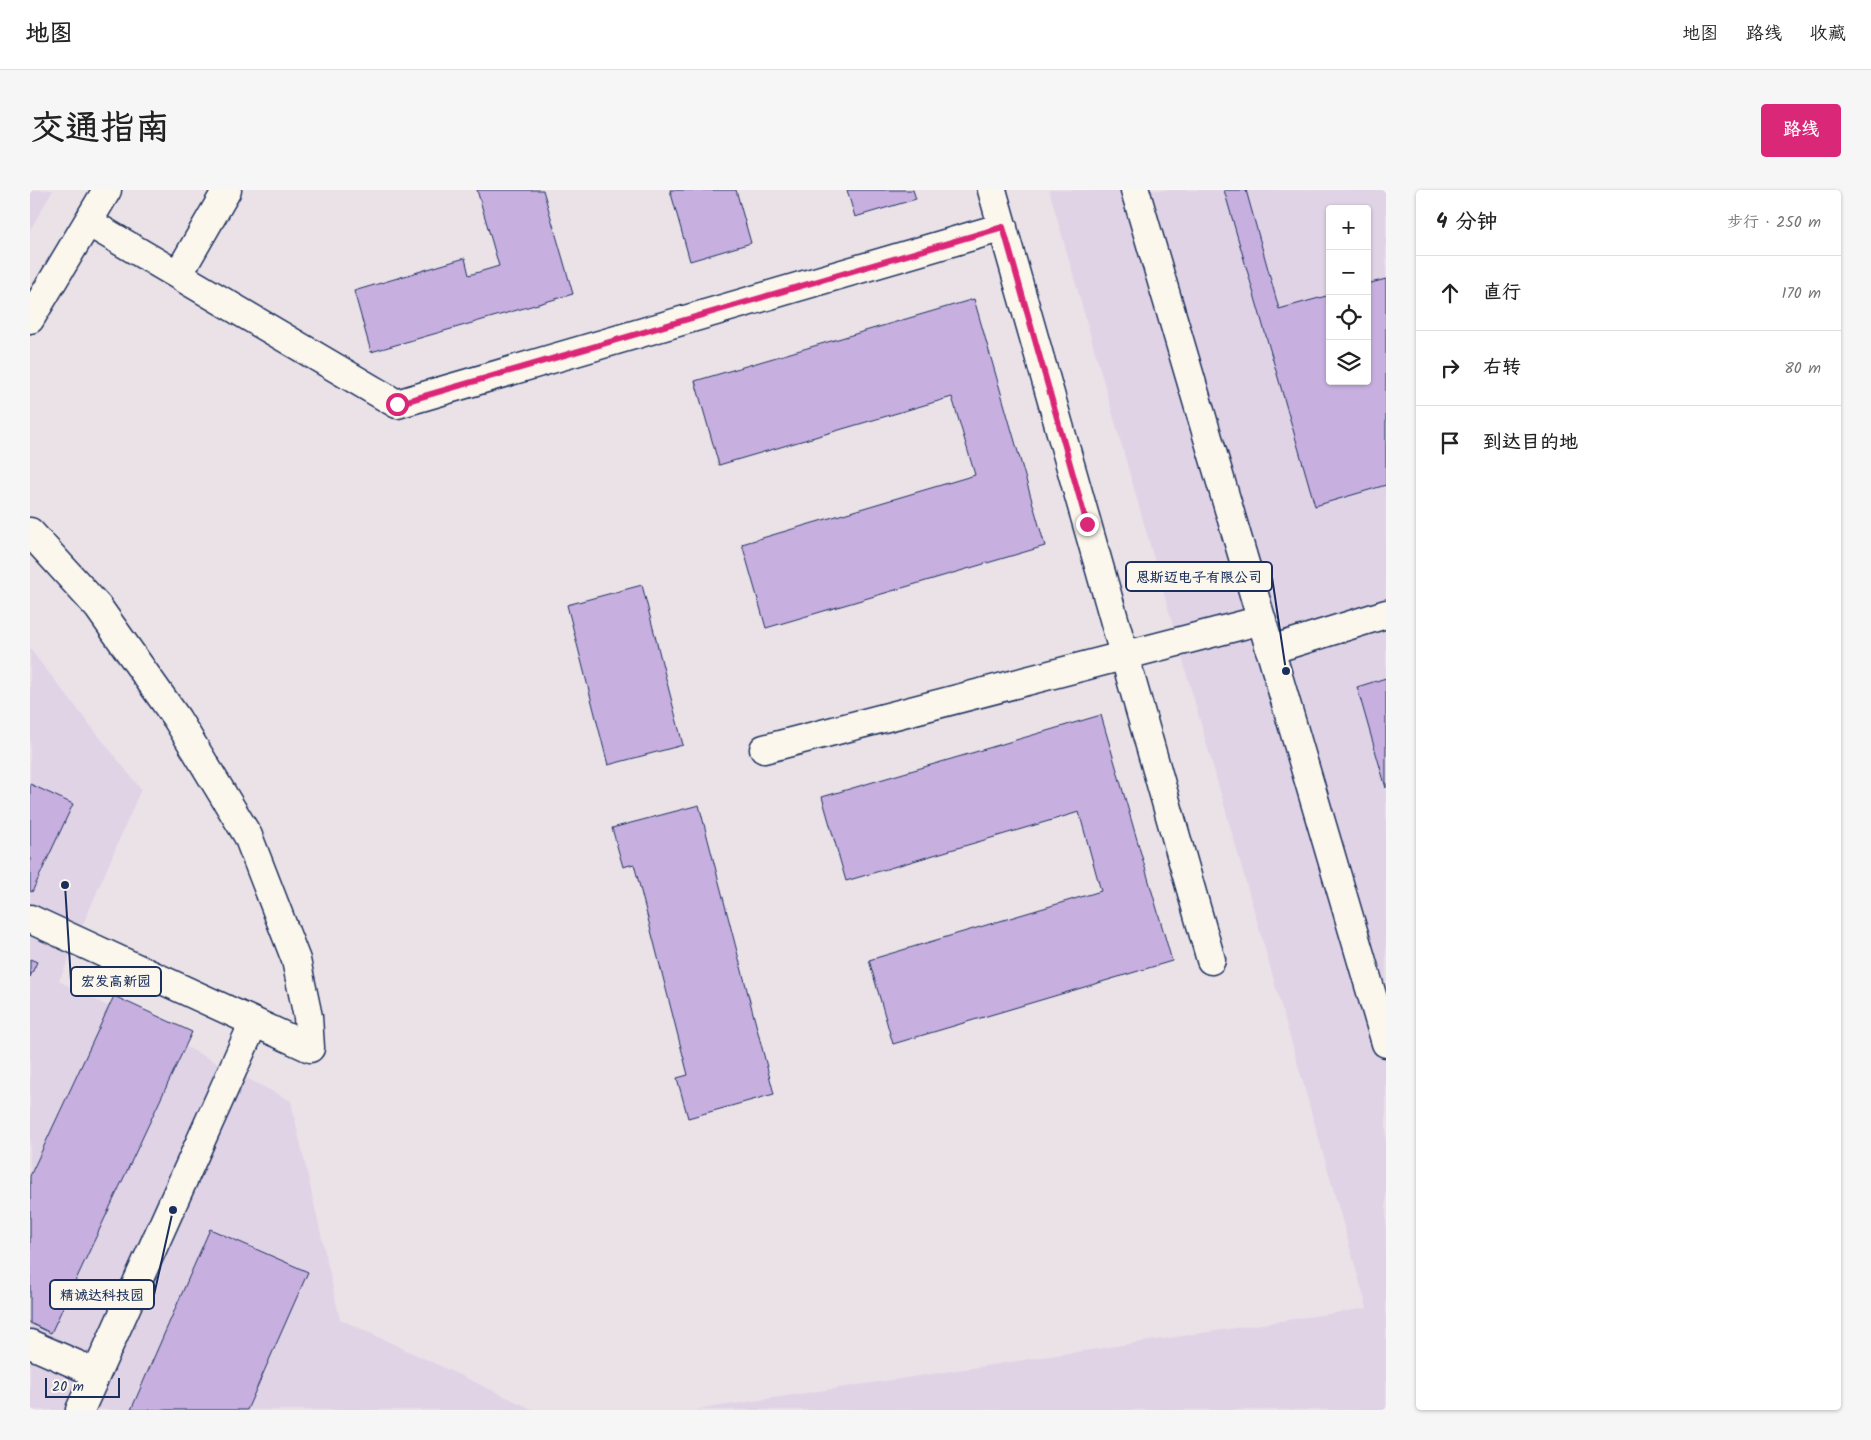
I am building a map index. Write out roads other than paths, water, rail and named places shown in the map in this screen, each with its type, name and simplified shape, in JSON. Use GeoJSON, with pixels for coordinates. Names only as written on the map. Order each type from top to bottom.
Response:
{"type":"FeatureCollection","features":[{"type":"Feature","properties":{"kind":"street"},"geometry":{"type":"LineString","coordinates":[[30,319],[107,190]]}},
{"type":"Feature","properties":{"kind":"street"},"geometry":{"type":"LineString","coordinates":[[178,275],[227,190]]}},
{"type":"Feature","properties":{"kind":"street"},"geometry":{"type":"LineString","coordinates":[[992,190],[1211,960]]}},
{"type":"Feature","properties":{"kind":"street"},"geometry":{"type":"LineString","coordinates":[[1135,190],[1386,1043]]}},
{"type":"Feature","properties":{"kind":"street"},"geometry":{"type":"LineString","coordinates":[[88,222],[397,404],[1003,227]]}},
{"type":"Feature","properties":{"kind":"street"},"geometry":{"type":"LineString","coordinates":[[30,532],[98,607],[177,719],[248,836],[296,960],[308,1017],[310,1048],[30,919]]}},
{"type":"Feature","properties":{"kind":"street"},"geometry":{"type":"LineString","coordinates":[[1270,650],[1386,614]]}},
{"type":"Feature","properties":{"kind":"street"},"geometry":{"type":"LineString","coordinates":[[764,749],[1262,620]]}},
{"type":"Feature","properties":{"kind":"street"},"geometry":{"type":"LineString","coordinates":[[80,1410],[254,1022]]}},
{"type":"Feature","properties":{"kind":"street"},"geometry":{"type":"LineString","coordinates":[[30,1344],[96,1373]]}},
{"type":"Feature","properties":{"kind":"place","name":"恩斯迈电子有限公司"},"geometry":{"type":"Point","coordinates":[1286,671]}},
{"type":"Feature","properties":{"kind":"place","name":"宏发高新园"},"geometry":{"type":"Point","coordinates":[65,885]}},
{"type":"Feature","properties":{"kind":"place","name":"精诚达科技园"},"geometry":{"type":"Point","coordinates":[173,1210]}}]}
